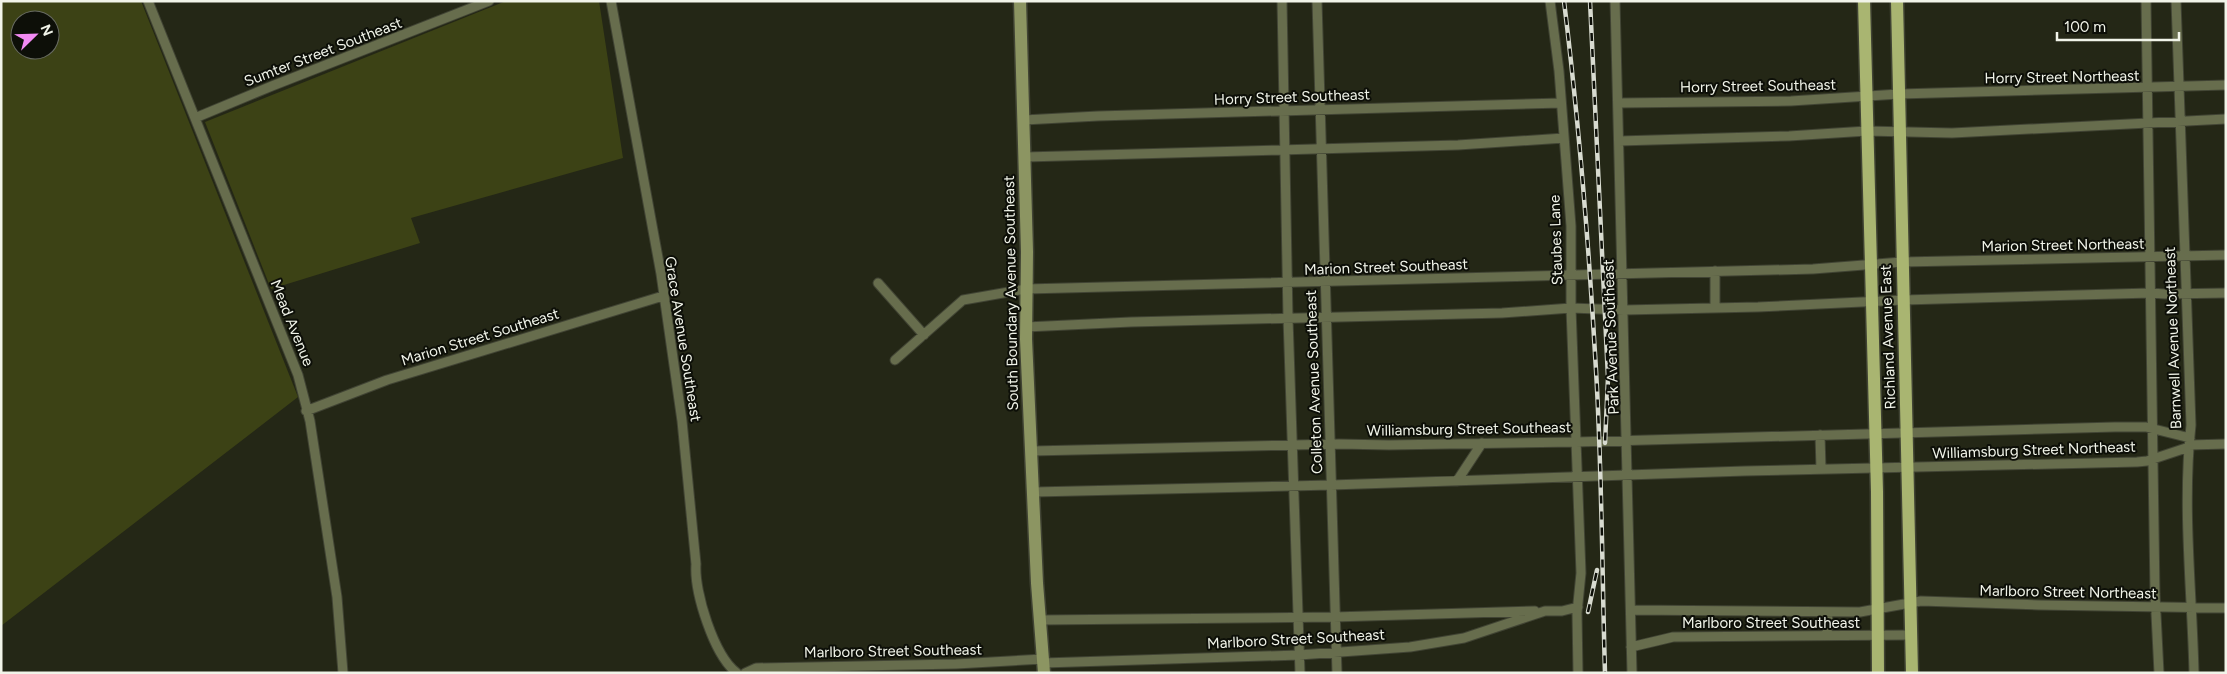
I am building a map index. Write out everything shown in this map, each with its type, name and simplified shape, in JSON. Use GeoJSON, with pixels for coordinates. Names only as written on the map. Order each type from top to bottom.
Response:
{"type":"FeatureCollection","features":[{"type":"Feature","properties":{"kind":"main road","name":"Richland Avenue East"},"geometry":{"type":"LineString","coordinates":[[1864,1],[1876,468],[1878,673]]}},
{"type":"Feature","properties":{"kind":"main road","name":"Richland Avenue East"},"geometry":{"type":"LineString","coordinates":[[1897,1],[1912,673]]}},
{"type":"Feature","properties":{"kind":"street","name":"Mead Avenue"},"geometry":{"type":"LineString","coordinates":[[148,1],[298,375],[306,411],[337,597],[343,673]]}},
{"type":"Feature","properties":{"kind":"street","name":"Sumter Street Southeast"},"geometry":{"type":"LineString","coordinates":[[195,118],[489,1]]}},
{"type":"Feature","properties":{"kind":"street","name":"Grace Avenue Southeast"},"geometry":{"type":"LineString","coordinates":[[611,1],[663,296],[682,421],[696,564],[695,574],[705,617],[718,648],[728,666],[737,673]]}},
{"type":"Feature","properties":{"kind":"street","name":"South Boundary Avenue Southeast"},"geometry":{"type":"LineString","coordinates":[[1020,1],[1025,157],[1026,327],[1043,665]]}},
{"type":"Feature","properties":{"kind":"street","name":"Colleton Avenue Southeast"},"geometry":{"type":"LineString","coordinates":[[1282,1],[1288,318],[1300,673]]}},
{"type":"Feature","properties":{"kind":"street","name":"Colleton Avenue Southeast"},"geometry":{"type":"LineString","coordinates":[[1317,1],[1337,673]]}},
{"type":"Feature","properties":{"kind":"street","name":"Staubes Lane"},"geometry":{"type":"LineString","coordinates":[[1550,1],[1571,226],[1571,308],[1579,478]]}},
{"type":"Feature","properties":{"kind":"street","name":"Park Avenue Southeast"},"geometry":{"type":"LineString","coordinates":[[1615,1],[1632,673]]}},
{"type":"Feature","properties":{"kind":"street","name":"Barnwell Avenue Northeast"},"geometry":{"type":"LineString","coordinates":[[2146,1],[2153,459],[2159,673]]}},
{"type":"Feature","properties":{"kind":"street","name":"Barnwell Avenue Northeast"},"geometry":{"type":"LineString","coordinates":[[2176,1],[2185,294],[2191,416],[2187,460],[2194,673]]}},
{"type":"Feature","properties":{"kind":"street","name":"Horry Street Northeast"},"geometry":{"type":"LineString","coordinates":[[1899,94],[2226,85]]}},
{"type":"Feature","properties":{"kind":"street","name":"Horry Street Southeast"},"geometry":{"type":"LineString","coordinates":[[1618,103],[1790,101],[1899,94]]}},
{"type":"Feature","properties":{"kind":"street","name":"Horry Street Southeast"},"geometry":{"type":"LineString","coordinates":[[1024,120],[1118,115],[1561,103]]}},
{"type":"Feature","properties":{"kind":"street"},"geometry":{"type":"LineString","coordinates":[[1620,141],[1789,136],[1867,131],[1952,133],[2226,119]]}},
{"type":"Feature","properties":{"kind":"street"},"geometry":{"type":"LineString","coordinates":[[1025,157],[1458,145],[1564,138]]}},
{"type":"Feature","properties":{"kind":"street","name":"Marion Street Northeast"},"geometry":{"type":"LineString","coordinates":[[1902,262],[2226,255]]}},
{"type":"Feature","properties":{"kind":"street","name":"Marion Street Southeast"},"geometry":{"type":"LineString","coordinates":[[895,360],[964,300],[1026,289],[1288,284],[1813,269],[1902,262]]}},
{"type":"Feature","properties":{"kind":"street"},"geometry":{"type":"LineString","coordinates":[[1715,271],[1715,307]]}},
{"type":"Feature","properties":{"kind":"street"},"geometry":{"type":"LineString","coordinates":[[878,283],[924,335]]}},
{"type":"Feature","properties":{"kind":"street"},"geometry":{"type":"LineString","coordinates":[[1026,327],[1493,313],[1571,308],[1624,310],[2151,293],[2226,293]]}},
{"type":"Feature","properties":{"kind":"street","name":"Marion Street Southeast"},"geometry":{"type":"LineString","coordinates":[[306,411],[387,380],[663,296]]}},
{"type":"Feature","properties":{"kind":"street","name":"Williamsburg Street Northeast"},"geometry":{"type":"LineString","coordinates":[[1906,432],[2115,427],[2153,429],[2189,442]]}},
{"type":"Feature","properties":{"kind":"street","name":"Williamsburg Street Southeast"},"geometry":{"type":"LineString","coordinates":[[1032,451],[1330,444],[1576,442],[1906,432]]}},
{"type":"Feature","properties":{"kind":"street"},"geometry":{"type":"LineString","coordinates":[[1820,435],[1821,469]]}},
{"type":"Feature","properties":{"kind":"street"},"geometry":{"type":"LineString","coordinates":[[2189,442],[2226,444]]}},
{"type":"Feature","properties":{"kind":"street","name":"Williamsburg Street Northeast"},"geometry":{"type":"LineString","coordinates":[[1907,468],[2137,462],[2153,459],[2189,442]]}},
{"type":"Feature","properties":{"kind":"street"},"geometry":{"type":"LineString","coordinates":[[1457,481],[1482,443]]}},
{"type":"Feature","properties":{"kind":"street"},"geometry":{"type":"LineString","coordinates":[[1034,492],[1907,468]]}},
{"type":"Feature","properties":{"kind":"street"},"geometry":{"type":"LineString","coordinates":[[1578,673],[1578,607],[1581,573],[1579,478]]}},
{"type":"Feature","properties":{"kind":"street","name":"Marlboro Street Northeast"},"geometry":{"type":"LineString","coordinates":[[1910,602],[2226,608]]}},
{"type":"Feature","properties":{"kind":"street","name":"Marlboro Street Southeast"},"geometry":{"type":"LineString","coordinates":[[1631,610],[1860,612],[1910,602]]}},
{"type":"Feature","properties":{"kind":"street","name":"Marlboro Street Southeast"},"geometry":{"type":"LineString","coordinates":[[1040,620],[1334,617],[1545,611],[1578,607]]}},
{"type":"Feature","properties":{"kind":"street","name":"Marlboro Street Southeast"},"geometry":{"type":"LineString","coordinates":[[745,673],[756,668],[993,662],[1043,665],[1336,653],[1410,647],[1464,638],[1545,611]]}},
{"type":"Feature","properties":{"kind":"street"},"geometry":{"type":"LineString","coordinates":[[1827,635],[1828,612]]}},
{"type":"Feature","properties":{"kind":"street","name":"Marlboro Street Southeast"},"geometry":{"type":"LineString","coordinates":[[1632,646],[1673,636],[1911,635]]}},
{"type":"Feature","properties":{"kind":"green space"},"geometry":{"type":"Polygon","coordinates":[[[1,1],[141,1],[298,397],[1,626],[1,1]]]}},
{"type":"Feature","properties":{"kind":"green space"},"geometry":{"type":"Polygon","coordinates":[[[506,1],[599,1],[623,158],[411,218],[420,243],[271,289],[205,122],[506,1]]]}},
{"type":"Feature","properties":{"kind":"railway"},"geometry":{"type":"LineString","coordinates":[[1564,1],[1579,139],[1593,324],[1600,446],[1605,673]]}},
{"type":"Feature","properties":{"kind":"railway"},"geometry":{"type":"LineString","coordinates":[[1590,1],[1608,378],[1605,443]]}},
{"type":"Feature","properties":{"kind":"railway"},"geometry":{"type":"LineString","coordinates":[[1588,612],[1597,570]]}}]}
